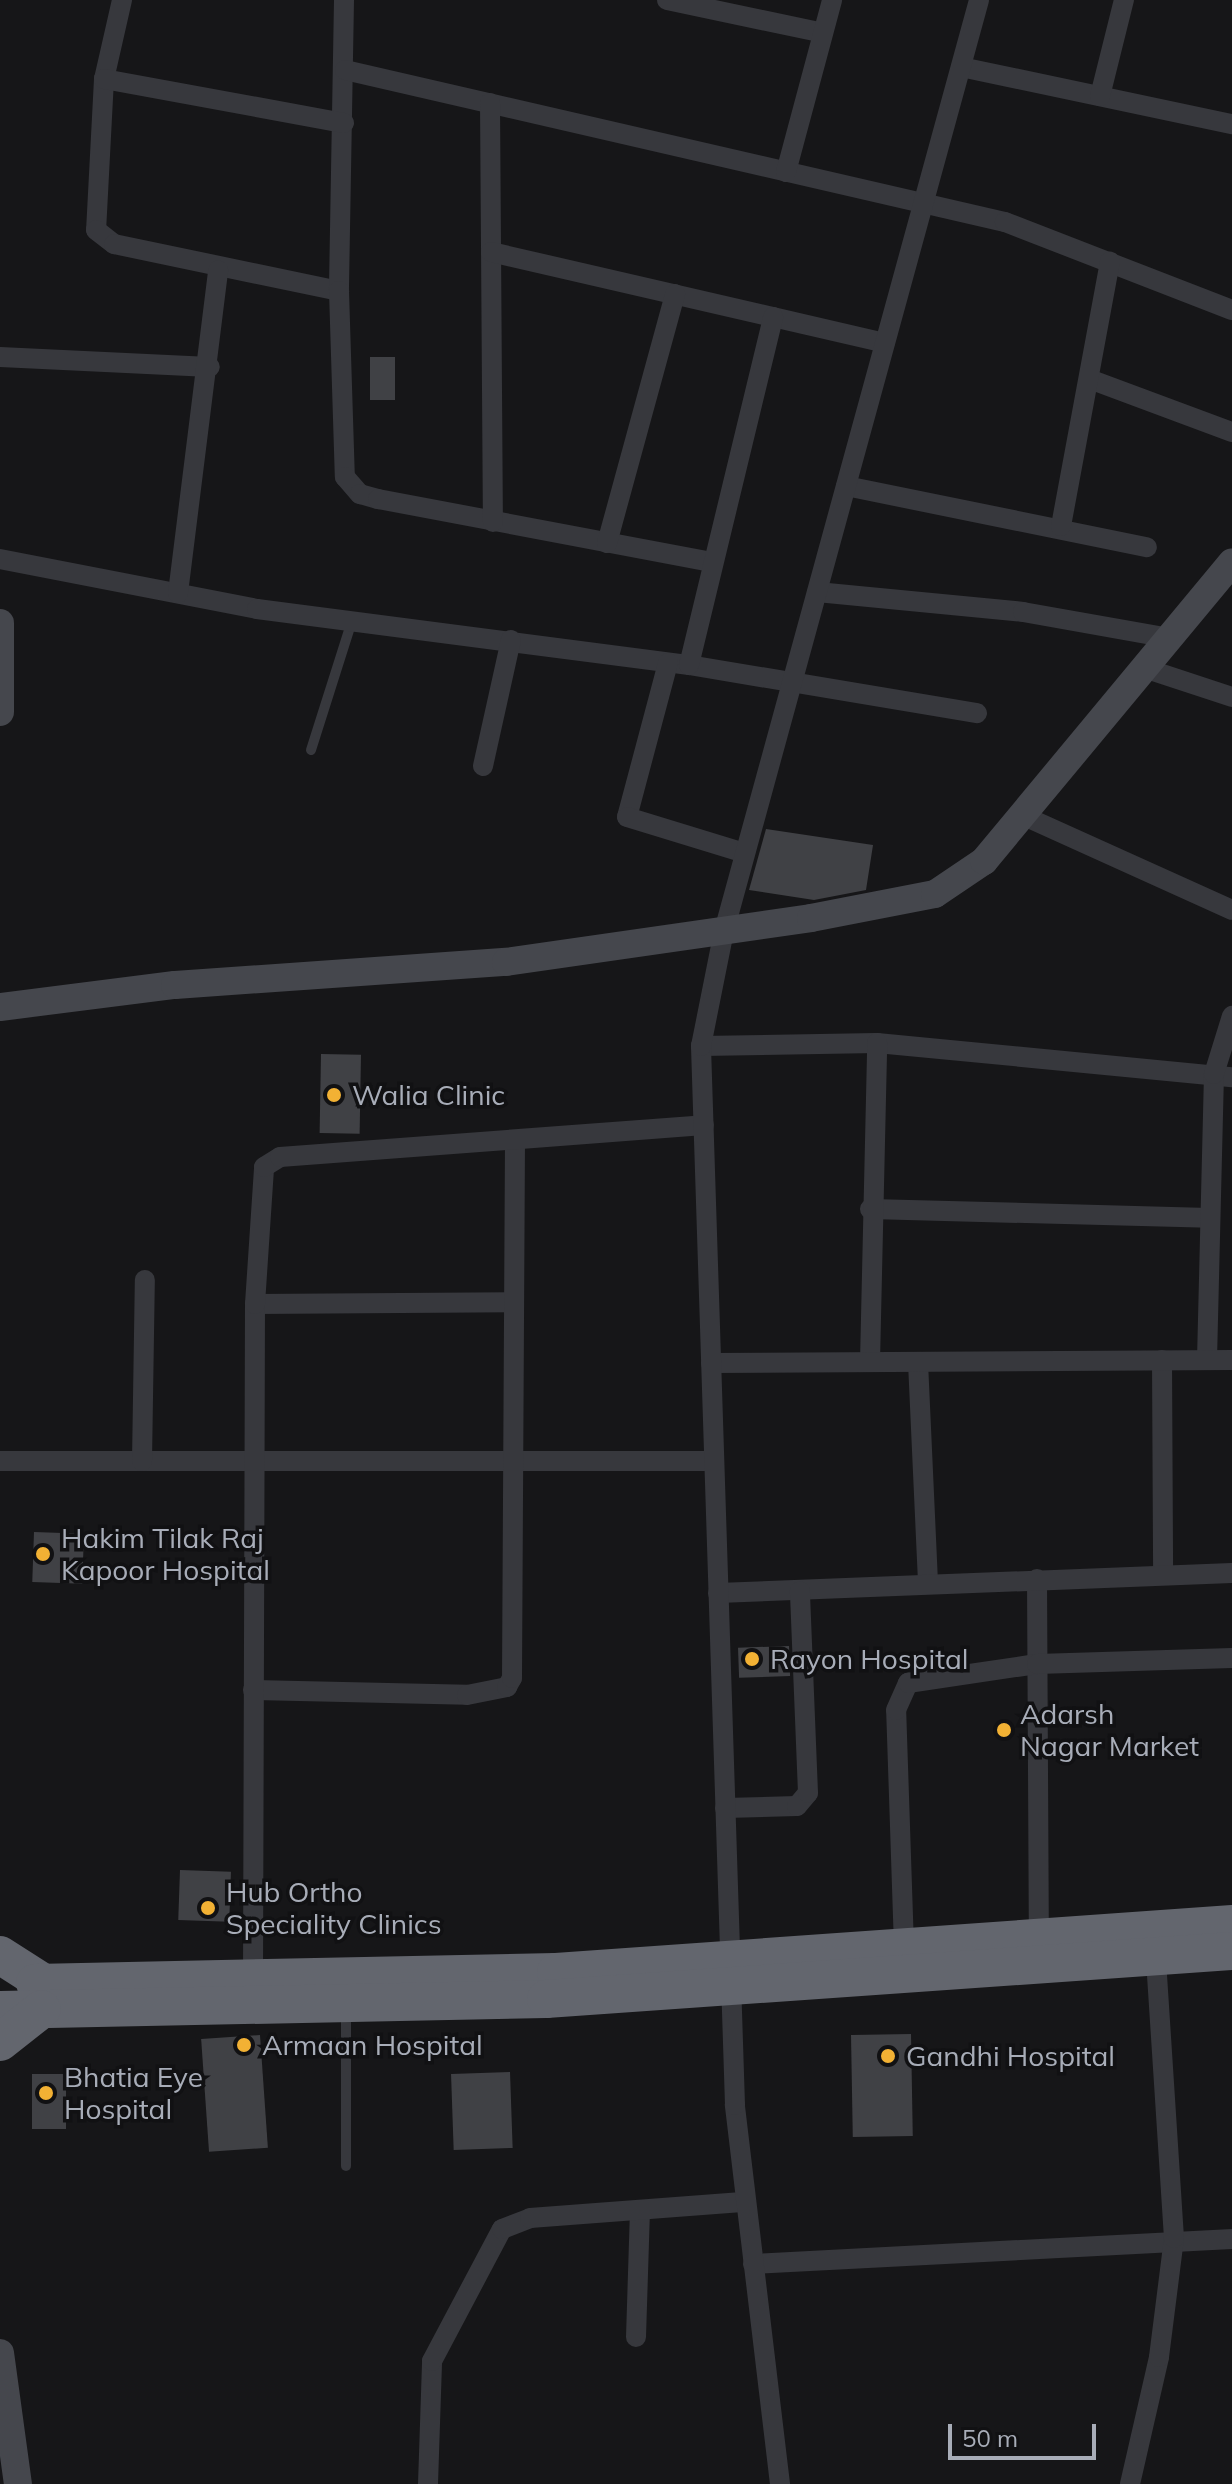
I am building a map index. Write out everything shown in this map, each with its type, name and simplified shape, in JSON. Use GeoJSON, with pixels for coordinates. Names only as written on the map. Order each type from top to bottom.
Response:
{"type":"FeatureCollection","features":[{"type":"Feature","properties":{"kind":"highway"},"geometry":{"type":"LineString","coordinates":[[0,2010],[43,1996],[253,1978],[556,1972],[730,1974],[904,1947],[1232,1924]]}},
{"type":"Feature","properties":{"kind":"highway"},"geometry":{"type":"LineString","coordinates":[[0,1984],[43,1996],[346,2006],[730,1974],[1156,1957],[1232,1951]]}},
{"type":"Feature","properties":{"kind":"highway"},"geometry":{"type":"LineString","coordinates":[[0,1955],[43,1996]]}},
{"type":"Feature","properties":{"kind":"highway"},"geometry":{"type":"LineString","coordinates":[[0,2042],[43,1996]]}},
{"type":"Feature","properties":{"kind":"street"},"geometry":{"type":"LineString","coordinates":[[122,0],[104,79],[96,230],[114,244],[218,270],[339,291]]}},
{"type":"Feature","properties":{"kind":"street"},"geometry":{"type":"LineString","coordinates":[[344,0],[339,291],[345,477],[360,494],[378,499],[712,562]]}},
{"type":"Feature","properties":{"kind":"street"},"geometry":{"type":"LineString","coordinates":[[667,0],[823,33]]}},
{"type":"Feature","properties":{"kind":"street"},"geometry":{"type":"LineString","coordinates":[[786,172],[832,0]]}},
{"type":"Feature","properties":{"kind":"street"},"geometry":{"type":"LineString","coordinates":[[780,2484],[745,2202],[730,1974],[701,1046],[724,931],[979,0]]}},
{"type":"Feature","properties":{"kind":"street"},"geometry":{"type":"LineString","coordinates":[[1100,96],[1124,0]]}},
{"type":"Feature","properties":{"kind":"street"},"geometry":{"type":"LineString","coordinates":[[961,67],[1232,124]]}},
{"type":"Feature","properties":{"kind":"street"},"geometry":{"type":"LineString","coordinates":[[345,70],[1042,233],[1232,310]]}},
{"type":"Feature","properties":{"kind":"street"},"geometry":{"type":"LineString","coordinates":[[104,79],[344,123]]}},
{"type":"Feature","properties":{"kind":"street"},"geometry":{"type":"LineString","coordinates":[[490,103],[493,522]]}},
{"type":"Feature","properties":{"kind":"street"},"geometry":{"type":"LineString","coordinates":[[491,252],[885,343]]}},
{"type":"Feature","properties":{"kind":"street"},"geometry":{"type":"LineString","coordinates":[[1061,526],[1092,380],[1110,261]]}},
{"type":"Feature","properties":{"kind":"street"},"geometry":{"type":"LineString","coordinates":[[178,593],[210,367],[218,270]]}},
{"type":"Feature","properties":{"kind":"street"},"geometry":{"type":"LineString","coordinates":[[607,543],[675,294]]}},
{"type":"Feature","properties":{"kind":"street"},"geometry":{"type":"LineString","coordinates":[[745,853],[627,817],[712,562],[773,317]]}},
{"type":"Feature","properties":{"kind":"street"},"geometry":{"type":"LineString","coordinates":[[0,357],[210,367]]}},
{"type":"Feature","properties":{"kind":"street"},"geometry":{"type":"LineString","coordinates":[[1092,380],[1232,432]]}},
{"type":"Feature","properties":{"kind":"street"},"geometry":{"type":"LineString","coordinates":[[846,486],[1061,526],[1147,547]]}},
{"type":"Feature","properties":{"kind":"street"},"geometry":{"type":"LineString","coordinates":[[0,559],[351,624],[511,640],[977,713]]}},
{"type":"Feature","properties":{"kind":"street"},"geometry":{"type":"LineString","coordinates":[[0,1007],[175,985],[506,962],[724,931],[935,894],[984,861],[1169,638],[1228,572]]}},
{"type":"Feature","properties":{"kind":"street"},"geometry":{"type":"LineString","coordinates":[[817,592],[1023,612],[1169,638]]}},
{"type":"Feature","properties":{"kind":"street"},"geometry":{"type":"LineString","coordinates":[[0,623],[0,712]]}},
{"type":"Feature","properties":{"kind":"street"},"geometry":{"type":"LineString","coordinates":[[483,766],[511,640]]}},
{"type":"Feature","properties":{"kind":"street"},"geometry":{"type":"LineString","coordinates":[[1144,668],[1232,697]]}},
{"type":"Feature","properties":{"kind":"street"},"geometry":{"type":"LineString","coordinates":[[1024,816],[1232,910]]}},
{"type":"Feature","properties":{"kind":"street"},"geometry":{"type":"LineString","coordinates":[[1207,1360],[1209,1218],[1232,1016]]}},
{"type":"Feature","properties":{"kind":"street"},"geometry":{"type":"LineString","coordinates":[[701,1046],[877,1043],[1223,1075]]}},
{"type":"Feature","properties":{"kind":"street"},"geometry":{"type":"LineString","coordinates":[[870,1362],[870,1209],[877,1043]]}},
{"type":"Feature","properties":{"kind":"street"},"geometry":{"type":"LineString","coordinates":[[253,1978],[255,1304],[260,1178],[271,1161],[704,1125]]}},
{"type":"Feature","properties":{"kind":"street"},"geometry":{"type":"LineString","coordinates":[[253,1690],[467,1695],[507,1687],[513,1666],[515,1141]]}},
{"type":"Feature","properties":{"kind":"street"},"geometry":{"type":"LineString","coordinates":[[870,1209],[1209,1218]]}},
{"type":"Feature","properties":{"kind":"street"},"geometry":{"type":"LineString","coordinates":[[142,1461],[145,1280]]}},
{"type":"Feature","properties":{"kind":"street"},"geometry":{"type":"LineString","coordinates":[[255,1304],[513,1302]]}},
{"type":"Feature","properties":{"kind":"street"},"geometry":{"type":"LineString","coordinates":[[1162,1360],[1163,1572]]}},
{"type":"Feature","properties":{"kind":"street"},"geometry":{"type":"LineString","coordinates":[[711,1363],[1232,1360]]}},
{"type":"Feature","properties":{"kind":"street"},"geometry":{"type":"LineString","coordinates":[[918,1362],[928,1581]]}},
{"type":"Feature","properties":{"kind":"street"},"geometry":{"type":"LineString","coordinates":[[0,1461],[714,1461]]}},
{"type":"Feature","properties":{"kind":"street"},"geometry":{"type":"LineString","coordinates":[[718,1593],[800,1591],[928,1581],[1163,1572],[1232,1573]]}},
{"type":"Feature","properties":{"kind":"street"},"geometry":{"type":"LineString","coordinates":[[1037,1579],[1039,1938]]}},
{"type":"Feature","properties":{"kind":"street"},"geometry":{"type":"LineString","coordinates":[[725,1808],[797,1806],[808,1793],[800,1591]]}},
{"type":"Feature","properties":{"kind":"street"},"geometry":{"type":"LineString","coordinates":[[904,1947],[896,1710],[900,1694],[921,1677],[1037,1664],[1232,1658]]}},
{"type":"Feature","properties":{"kind":"street"},"geometry":{"type":"LineString","coordinates":[[1130,2484],[1159,2357],[1174,2238],[1156,1957]]}},
{"type":"Feature","properties":{"kind":"street"},"geometry":{"type":"LineString","coordinates":[[428,2484],[432,2361],[492,2241],[515,2220],[745,2202]]}},
{"type":"Feature","properties":{"kind":"street"},"geometry":{"type":"LineString","coordinates":[[636,2337],[640,2212]]}},
{"type":"Feature","properties":{"kind":"street"},"geometry":{"type":"LineString","coordinates":[[753,2264],[1174,2238],[1232,2239]]}},
{"type":"Feature","properties":{"kind":"street"},"geometry":{"type":"LineString","coordinates":[[0,2353],[18,2484]]}},
{"type":"Feature","properties":{"kind":"lane"},"geometry":{"type":"LineString","coordinates":[[311,750],[351,624]]}},
{"type":"Feature","properties":{"kind":"lane"},"geometry":{"type":"LineString","coordinates":[[346,2006],[346,2166]]}},
{"type":"Feature","properties":{"kind":"building"},"geometry":{"type":"Polygon","coordinates":[[[370,357],[395,357],[395,400],[370,400],[370,357]]]}},
{"type":"Feature","properties":{"kind":"building"},"geometry":{"type":"Polygon","coordinates":[[[766,829],[873,845],[866,890],[814,900],[749,890],[766,829]]]}},
{"type":"Feature","properties":{"kind":"building"},"geometry":{"type":"Polygon","coordinates":[[[321,1054],[361,1055],[360,1134],[320,1133],[321,1054]]]}},
{"type":"Feature","properties":{"kind":"building"},"geometry":{"type":"Polygon","coordinates":[[[34,1532],[84,1534],[82,1584],[32,1582],[34,1532]]]}},
{"type":"Feature","properties":{"kind":"building"},"geometry":{"type":"Polygon","coordinates":[[[789,1646],[790,1676],[739,1678],[738,1648],[789,1646]]]}},
{"type":"Feature","properties":{"kind":"building"},"geometry":{"type":"Polygon","coordinates":[[[180,1870],[231,1872],[229,1922],[178,1920],[180,1870]]]}},
{"type":"Feature","properties":{"kind":"building"},"geometry":{"type":"Polygon","coordinates":[[[911,2034],[913,2136],[853,2137],[851,2035],[911,2034]]]}},
{"type":"Feature","properties":{"kind":"building"},"geometry":{"type":"Polygon","coordinates":[[[260,2035],[268,2148],[209,2152],[201,2039],[260,2035]]]}},
{"type":"Feature","properties":{"kind":"building"},"geometry":{"type":"Polygon","coordinates":[[[510,2072],[513,2148],[454,2150],[451,2074],[510,2072]]]}},
{"type":"Feature","properties":{"kind":"building"},"geometry":{"type":"Polygon","coordinates":[[[32,2074],[66,2074],[66,2129],[32,2129],[32,2074]]]}},
{"type":"Feature","properties":{"kind":"place","name":"Walia Clinic"},"geometry":{"type":"Point","coordinates":[334,1095]}},
{"type":"Feature","properties":{"kind":"place","name":"Hakim Tilak Raj Kapoor Hospital"},"geometry":{"type":"Point","coordinates":[43,1554]}},
{"type":"Feature","properties":{"kind":"place","name":"Rayon Hospital"},"geometry":{"type":"Point","coordinates":[752,1659]}},
{"type":"Feature","properties":{"kind":"place","name":"Adarsh Nagar Market"},"geometry":{"type":"Point","coordinates":[1004,1730]}},
{"type":"Feature","properties":{"kind":"place","name":"Hub Ortho Speciality Clinics"},"geometry":{"type":"Point","coordinates":[208,1908]}},
{"type":"Feature","properties":{"kind":"place","name":"Armaan Hospital"},"geometry":{"type":"Point","coordinates":[244,2045]}},
{"type":"Feature","properties":{"kind":"place","name":"Gandhi Hospital"},"geometry":{"type":"Point","coordinates":[888,2056]}},
{"type":"Feature","properties":{"kind":"place","name":"Bhatia Eye Hospital"},"geometry":{"type":"Point","coordinates":[46,2093]}}]}
